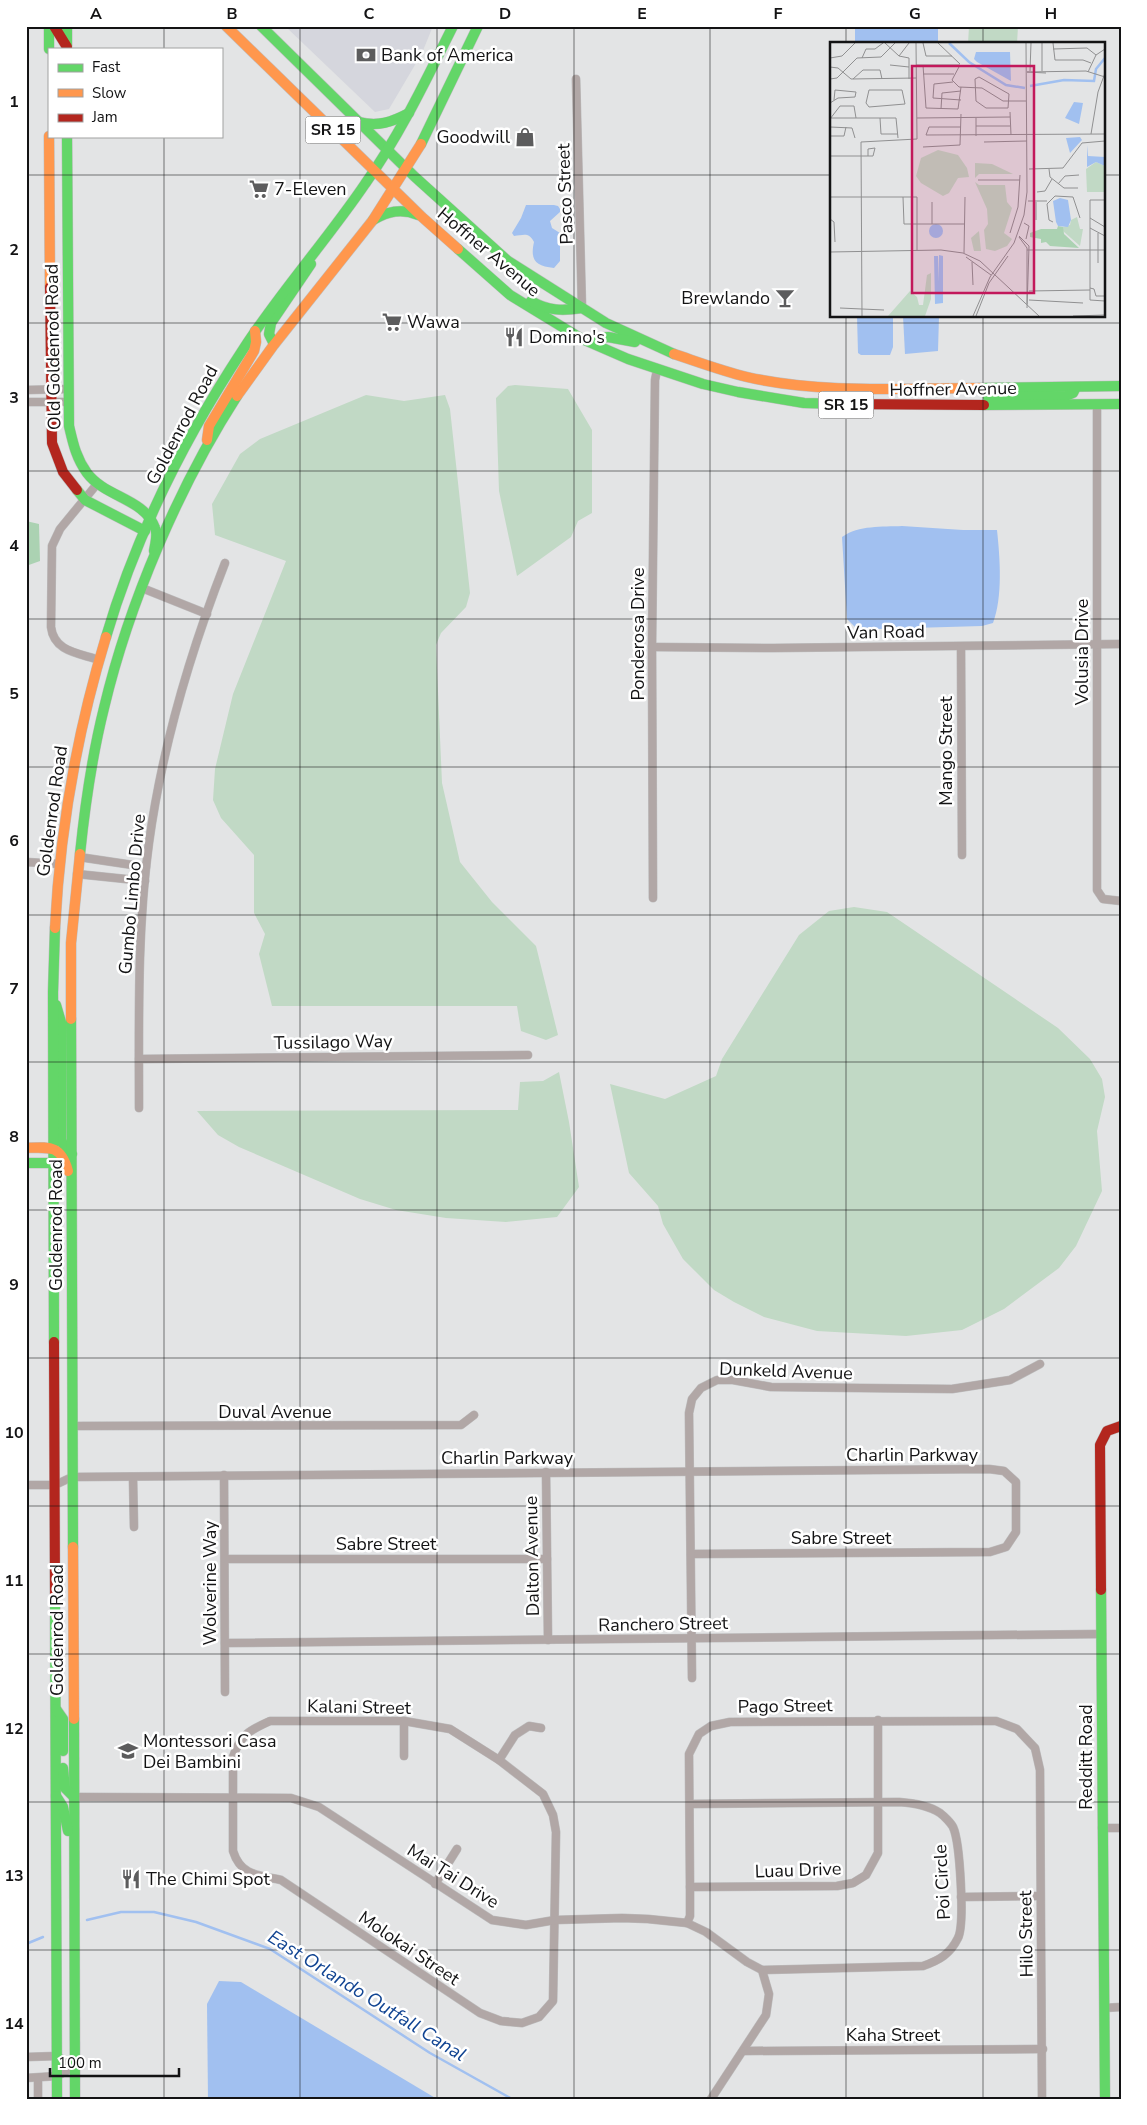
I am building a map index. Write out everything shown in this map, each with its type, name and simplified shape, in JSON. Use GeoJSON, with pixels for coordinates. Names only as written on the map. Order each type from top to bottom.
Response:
{"type":"FeatureCollection","features":[{"type":"Feature","properties":{"kind":"main road"},"geometry":{"type":"LineString","coordinates":[[49,26],[49,48]]}},
{"type":"Feature","properties":{"kind":"main road"},"geometry":{"type":"LineString","coordinates":[[54,26],[67,48]]}},
{"type":"Feature","properties":{"kind":"main road"},"geometry":{"type":"LineString","coordinates":[[67,26],[67,48]]}},
{"type":"Feature","properties":{"kind":"main road","name":"Hoffner Avenue"},"geometry":{"type":"LineString","coordinates":[[226,26],[422,217],[480,270],[510,295],[582,339],[658,370],[703,384],[804,403],[878,406],[1121,404]]}},
{"type":"Feature","properties":{"kind":"main road","name":"Hoffner Avenue"},"geometry":{"type":"LineString","coordinates":[[261,26],[406,169],[508,261],[606,323],[638,339],[696,363],[747,377],[824,387],[852,389],[1121,386]]}},
{"type":"Feature","properties":{"kind":"main road","name":"Goldenrod Road"},"geometry":{"type":"LineString","coordinates":[[57,2099],[53,992],[54,937],[59,864],[65,815],[80,731],[99,660],[118,600],[144,531],[216,392],[255,331],[316,252],[387,150],[422,92],[452,26]]}},
{"type":"Feature","properties":{"kind":"main road","name":"Goldenrod Road"},"geometry":{"type":"LineString","coordinates":[[75,2099],[70,943],[85,807],[98,732],[142,588],[206,449],[241,390],[274,344],[373,220],[406,169],[446,98],[478,26]]}},
{"type":"Feature","properties":{"kind":"main road"},"geometry":{"type":"LineString","coordinates":[[358,121],[376,126],[384,126],[409,113]]}},
{"type":"Feature","properties":{"kind":"main road","name":"Old Goldenrod Road"},"geometry":{"type":"LineString","coordinates":[[49,138],[52,444],[63,472],[85,500],[144,531]]}},
{"type":"Feature","properties":{"kind":"main road","name":"Old Goldenrod Road"},"geometry":{"type":"LineString","coordinates":[[67,138],[69,426],[75,454],[88,474],[97,484],[116,496],[142,508],[149,521]]}},
{"type":"Feature","properties":{"kind":"main road"},"geometry":{"type":"LineString","coordinates":[[373,220],[384,213],[394,211],[412,212],[422,217]]}},
{"type":"Feature","properties":{"kind":"main road"},"geometry":{"type":"LineString","coordinates":[[274,344],[269,338],[269,330],[273,319],[305,277],[316,252]]}},
{"type":"Feature","properties":{"kind":"main road"},"geometry":{"type":"LineString","coordinates":[[480,270],[493,274],[540,307],[553,311],[582,308]]}},
{"type":"Feature","properties":{"kind":"main road"},"geometry":{"type":"LineString","coordinates":[[206,449],[209,426],[254,351],[256,342],[255,331]]}},
{"type":"Feature","properties":{"kind":"main road"},"geometry":{"type":"LineString","coordinates":[[582,339],[614,338],[634,342],[681,362],[696,363]]}},
{"type":"Feature","properties":{"kind":"main road"},"geometry":{"type":"LineString","coordinates":[[973,405],[987,397],[1066,396],[1073,393],[1076,387]]}},
{"type":"Feature","properties":{"kind":"main road"},"geometry":{"type":"LineString","coordinates":[[1097,404],[1102,396],[1106,394],[1121,392]]}},
{"type":"Feature","properties":{"kind":"main road"},"geometry":{"type":"LineString","coordinates":[[149,521],[156,530],[152,564]]}},
{"type":"Feature","properties":{"kind":"main road"},"geometry":{"type":"LineString","coordinates":[[53,992],[61,1022],[61,1140],[65,1148],[72,1154]]}},
{"type":"Feature","properties":{"kind":"main road"},"geometry":{"type":"LineString","coordinates":[[26,1148],[53,1147],[61,1152],[66,1160],[72,1193]]}},
{"type":"Feature","properties":{"kind":"main road"},"geometry":{"type":"LineString","coordinates":[[26,1163],[54,1163]]}},
{"type":"Feature","properties":{"kind":"main road","name":"Redditt Road"},"geometry":{"type":"LineString","coordinates":[[1105,2099],[1100,1445],[1107,1431],[1121,1426]]}},
{"type":"Feature","properties":{"kind":"main road"},"geometry":{"type":"LineString","coordinates":[[56,1709],[63,1719],[62,1779],[68,1794],[74,1797]]}},
{"type":"Feature","properties":{"kind":"main road"},"geometry":{"type":"LineString","coordinates":[[56,1796],[63,1806],[68,1822],[68,1870],[69,1874],[73,1877]]}},
{"type":"Feature","properties":{"kind":"street","name":"Pasco Street"},"geometry":{"type":"LineString","coordinates":[[576,79],[582,308]]}},
{"type":"Feature","properties":{"kind":"street","name":"Ponderosa Drive"},"geometry":{"type":"LineString","coordinates":[[653,898],[652,647],[655,380],[658,370]]}},
{"type":"Feature","properties":{"kind":"street"},"geometry":{"type":"LineString","coordinates":[[26,390],[68,390]]}},
{"type":"Feature","properties":{"kind":"street"},"geometry":{"type":"LineString","coordinates":[[26,402],[69,402]]}},
{"type":"Feature","properties":{"kind":"street","name":"Volusia Drive"},"geometry":{"type":"LineString","coordinates":[[1097,404],[1097,890],[1103,899],[1121,901]]}},
{"type":"Feature","properties":{"kind":"street"},"geometry":{"type":"LineString","coordinates":[[97,484],[60,529],[52,546],[51,627],[56,643],[64,649],[99,660]]}},
{"type":"Feature","properties":{"kind":"street","name":"Gumbo Limbo Drive"},"geometry":{"type":"LineString","coordinates":[[139,1108],[139,998],[146,867],[154,807],[172,723],[225,563]]}},
{"type":"Feature","properties":{"kind":"street"},"geometry":{"type":"LineString","coordinates":[[142,588],[207,614]]}},
{"type":"Feature","properties":{"kind":"street","name":"Van Road"},"geometry":{"type":"LineString","coordinates":[[652,647],[961,647],[1121,644]]}},
{"type":"Feature","properties":{"kind":"street","name":"Mango Street"},"geometry":{"type":"LineString","coordinates":[[961,647],[962,855]]}},
{"type":"Feature","properties":{"kind":"street"},"geometry":{"type":"LineString","coordinates":[[79,857],[146,867]]}},
{"type":"Feature","properties":{"kind":"street"},"geometry":{"type":"LineString","coordinates":[[26,862],[59,864]]}},
{"type":"Feature","properties":{"kind":"street"},"geometry":{"type":"LineString","coordinates":[[117,877],[119,863]]}},
{"type":"Feature","properties":{"kind":"street"},"geometry":{"type":"LineString","coordinates":[[77,874],[145,881]]}},
{"type":"Feature","properties":{"kind":"street","name":"Tussilago Way"},"geometry":{"type":"LineString","coordinates":[[139,1059],[528,1054]]}},
{"type":"Feature","properties":{"kind":"street","name":"Dunkeld Avenue"},"geometry":{"type":"LineString","coordinates":[[692,1678],[689,1413],[692,1399],[701,1388],[717,1380],[733,1380],[771,1387],[952,1389],[1010,1380],[1040,1364]]}},
{"type":"Feature","properties":{"kind":"street","name":"Duval Avenue"},"geometry":{"type":"LineString","coordinates":[[72,1426],[461,1425],[474,1415]]}},
{"type":"Feature","properties":{"kind":"street","name":"Charlin Parkway"},"geometry":{"type":"LineString","coordinates":[[26,1485],[54,1485],[72,1477],[989,1469],[1004,1472],[1016,1482],[1016,1532],[1006,1547],[990,1552]]}},
{"type":"Feature","properties":{"kind":"street","name":"Dalton Avenue"},"geometry":{"type":"LineString","coordinates":[[546,1472],[548,1640]]}},
{"type":"Feature","properties":{"kind":"street","name":"Wolverine Way"},"geometry":{"type":"LineString","coordinates":[[224,1475],[225,1692]]}},
{"type":"Feature","properties":{"kind":"street"},"geometry":{"type":"LineString","coordinates":[[133,1477],[134,1527]]}},
{"type":"Feature","properties":{"kind":"street","name":"Sabre Street"},"geometry":{"type":"LineString","coordinates":[[691,1554],[990,1552]]}},
{"type":"Feature","properties":{"kind":"street","name":"Sabre Street"},"geometry":{"type":"LineString","coordinates":[[225,1559],[547,1558]]}},
{"type":"Feature","properties":{"kind":"street","name":"Ranchero Street"},"geometry":{"type":"LineString","coordinates":[[225,1643],[1102,1634]]}},
{"type":"Feature","properties":{"kind":"street","name":"Luau Drive"},"geometry":{"type":"LineString","coordinates":[[690,1886],[837,1886],[853,1883],[866,1874],[878,1854],[878,1720]]}},
{"type":"Feature","properties":{"kind":"street","name":"Kalani Street"},"geometry":{"type":"LineString","coordinates":[[234,1797],[233,1757],[237,1745],[249,1730],[270,1721],[404,1721],[450,1729],[499,1760],[543,1794],[553,1815],[556,1832],[556,1920]]}},
{"type":"Feature","properties":{"kind":"street"},"geometry":{"type":"LineString","coordinates":[[404,1721],[404,1756]]}},
{"type":"Feature","properties":{"kind":"street","name":"Pago Street"},"geometry":{"type":"LineString","coordinates":[[687,1923],[690,1916],[689,1754],[699,1734],[711,1726],[730,1722],[996,1721],[1017,1729],[1035,1748],[1040,1770]]}},
{"type":"Feature","properties":{"kind":"street"},"geometry":{"type":"LineString","coordinates":[[499,1760],[515,1735],[529,1726],[541,1728]]}},
{"type":"Feature","properties":{"kind":"street","name":"Hilo Street"},"geometry":{"type":"LineString","coordinates":[[1040,1770],[1042,2099]]}},
{"type":"Feature","properties":{"kind":"street","name":"Mai Tai Drive"},"geometry":{"type":"LineString","coordinates":[[74,1797],[291,1798],[319,1807],[492,1920],[526,1925],[556,1920],[648,1919],[687,1923],[706,1932],[747,1962],[762,1970]]}},
{"type":"Feature","properties":{"kind":"street","name":"Molokai Street"},"geometry":{"type":"LineString","coordinates":[[234,1797],[233,1851],[237,1864],[248,1872],[281,1880],[480,2012],[502,2021],[522,2023],[539,2017],[553,2001],[556,1920]]}},
{"type":"Feature","properties":{"kind":"street","name":"Poi Circle"},"geometry":{"type":"LineString","coordinates":[[690,1804],[899,1802],[919,1804],[940,1813],[952,1826],[958,1848],[961,1897],[959,1936],[943,1959],[924,1966],[762,1970]]}},
{"type":"Feature","properties":{"kind":"street"},"geometry":{"type":"LineString","coordinates":[[1102,1828],[1121,1828]]}},
{"type":"Feature","properties":{"kind":"street"},"geometry":{"type":"LineString","coordinates":[[435,1884],[457,1849]]}},
{"type":"Feature","properties":{"kind":"street"},"geometry":{"type":"LineString","coordinates":[[961,1897],[1040,1896]]}},
{"type":"Feature","properties":{"kind":"street"},"geometry":{"type":"LineString","coordinates":[[711,2099],[766,2015],[769,1994],[762,1970]]}},
{"type":"Feature","properties":{"kind":"street"},"geometry":{"type":"LineString","coordinates":[[1104,2008],[1121,2007]]}},
{"type":"Feature","properties":{"kind":"street","name":"Kaha Street"},"geometry":{"type":"LineString","coordinates":[[744,2051],[1043,2049]]}},
{"type":"Feature","properties":{"kind":"street"},"geometry":{"type":"LineString","coordinates":[[26,2056],[57,2056],[74,2067],[57,2076],[26,2078]]}},
{"type":"Feature","properties":{"kind":"street"},"geometry":{"type":"LineString","coordinates":[[38,2078],[38,2099]]}},
{"type":"Feature","properties":{"kind":"shaded area"},"geometry":{"type":"Polygon","coordinates":[[[285,26],[433,26],[422,53],[389,109],[375,112],[285,26]]]}},
{"type":"Feature","properties":{"kind":"green space"},"geometry":{"type":"Polygon","coordinates":[[[969,26],[1018,26],[1017,42],[968,42],[969,26]]]}},
{"type":"Feature","properties":{"kind":"green space"},"geometry":{"type":"Polygon","coordinates":[[[508,386],[568,389],[592,430],[592,513],[578,521],[571,537],[517,576],[499,491],[496,398],[508,386]]]}},
{"type":"Feature","properties":{"kind":"green space"},"geometry":{"type":"Polygon","coordinates":[[[366,395],[404,401],[445,395],[450,409],[470,593],[466,607],[441,633],[436,645],[442,783],[460,862],[492,902],[536,946],[558,1035],[546,1040],[521,1031],[517,1006],[272,1006],[259,954],[265,934],[254,913],[254,855],[221,818],[213,800],[215,769],[233,694],[286,561],[215,535],[212,504],[240,454],[260,439],[366,395]]]}},
{"type":"Feature","properties":{"kind":"green space"},"geometry":{"type":"Polygon","coordinates":[[[26,521],[39,524],[40,561],[26,566],[26,521]]]}},
{"type":"Feature","properties":{"kind":"green space"},"geometry":{"type":"Polygon","coordinates":[[[854,907],[887,912],[1058,1028],[1090,1059],[1102,1079],[1105,1097],[1097,1131],[1102,1191],[1076,1246],[1059,1268],[1004,1309],[962,1330],[906,1336],[817,1331],[764,1317],[714,1290],[683,1259],[663,1224],[658,1206],[629,1173],[610,1084],[665,1099],[716,1076],[722,1059],[799,935],[829,911],[854,907]]]}},
{"type":"Feature","properties":{"kind":"green space"},"geometry":{"type":"Polygon","coordinates":[[[559,1072],[579,1187],[557,1217],[506,1222],[446,1218],[396,1210],[360,1199],[239,1147],[218,1135],[197,1111],[518,1110],[520,1082],[543,1081],[559,1072]]]}},
{"type":"Feature","properties":{"kind":"water"},"geometry":{"type":"Polygon","coordinates":[[[855,26],[938,26],[938,42],[855,42],[855,26]]]}},
{"type":"Feature","properties":{"kind":"water"},"geometry":{"type":"Polygon","coordinates":[[[526,205],[554,205],[560,209],[560,212],[550,221],[552,228],[560,233],[560,261],[554,268],[542,266],[535,261],[533,253],[534,242],[530,237],[526,235],[514,236],[512,233],[526,205]]]}},
{"type":"Feature","properties":{"kind":"water"},"geometry":{"type":"Polygon","coordinates":[[[857,318],[893,318],[893,347],[890,355],[861,355],[858,353],[857,318]]]}},
{"type":"Feature","properties":{"kind":"water"},"geometry":{"type":"Polygon","coordinates":[[[903,318],[939,318],[938,351],[905,354],[903,318]]]}},
{"type":"Feature","properties":{"kind":"water"},"geometry":{"type":"Polygon","coordinates":[[[902,526],[997,530],[1000,565],[999,590],[993,623],[982,626],[878,629],[855,627],[847,619],[842,537],[856,530],[902,526]]]}},
{"type":"Feature","properties":{"kind":"water"},"geometry":{"type":"Polygon","coordinates":[[[219,1981],[241,1982],[437,2099],[208,2099],[207,2004],[219,1981]]]}},
{"type":"Feature","properties":{"kind":"waterway","name":"East Orlando Outfall Canal"},"geometry":{"type":"LineString","coordinates":[[87,1920],[121,1912],[154,1912],[196,1922],[270,1949],[430,2053],[512,2099]]}},
{"type":"Feature","properties":{"kind":"waterway","name":"East Orlando Outfall Canal"},"geometry":{"type":"LineString","coordinates":[[26,1944],[43,1937]]}},
{"type":"Feature","properties":{"kind":"traffic: fast"},"geometry":{"type":"LineString","coordinates":[[49,26],[49,48]]}},
{"type":"Feature","properties":{"kind":"traffic: fast"},"geometry":{"type":"LineString","coordinates":[[67,26],[67,45]]}},
{"type":"Feature","properties":{"kind":"traffic: fast"},"geometry":{"type":"LineString","coordinates":[[261,26],[415,177],[508,261],[606,323],[674,354]]}},
{"type":"Feature","properties":{"kind":"traffic: fast"},"geometry":{"type":"LineString","coordinates":[[106,637],[132,561],[164,487],[202,416],[258,327],[378,165],[412,107],[453,26]]}},
{"type":"Feature","properties":{"kind":"traffic: fast"},"geometry":{"type":"LineString","coordinates":[[421,144],[478,26]]}},
{"type":"Feature","properties":{"kind":"traffic: fast"},"geometry":{"type":"LineString","coordinates":[[359,122],[385,123],[409,113]]}},
{"type":"Feature","properties":{"kind":"traffic: fast"},"geometry":{"type":"LineString","coordinates":[[67,138],[69,426],[78,456],[87,473],[104,488],[134,504],[150,518],[156,533],[154,551]]}},
{"type":"Feature","properties":{"kind":"traffic: fast"},"geometry":{"type":"LineString","coordinates":[[373,220],[384,214],[401,211],[418,215]]}},
{"type":"Feature","properties":{"kind":"traffic: fast"},"geometry":{"type":"LineString","coordinates":[[458,249],[510,295],[582,339],[628,359],[703,384],[738,392],[804,403],[840,404]]}},
{"type":"Feature","properties":{"kind":"traffic: fast"},"geometry":{"type":"LineString","coordinates":[[274,344],[269,334],[271,323],[311,264]]}},
{"type":"Feature","properties":{"kind":"traffic: fast"},"geometry":{"type":"LineString","coordinates":[[531,301],[543,307],[556,309],[582,308]]}},
{"type":"Feature","properties":{"kind":"traffic: fast"},"geometry":{"type":"LineString","coordinates":[[584,339],[608,337],[635,342]]}},
{"type":"Feature","properties":{"kind":"traffic: fast"},"geometry":{"type":"LineString","coordinates":[[979,388],[1121,386]]}},
{"type":"Feature","properties":{"kind":"traffic: fast"},"geometry":{"type":"LineString","coordinates":[[988,397],[1066,396],[1073,393],[1076,387]]}},
{"type":"Feature","properties":{"kind":"traffic: fast"},"geometry":{"type":"LineString","coordinates":[[80,854],[96,744],[104,708],[127,628],[158,546],[176,507],[195,468],[237,396]]}},
{"type":"Feature","properties":{"kind":"traffic: fast"},"geometry":{"type":"LineString","coordinates":[[984,405],[1121,404]]}},
{"type":"Feature","properties":{"kind":"traffic: fast"},"geometry":{"type":"LineString","coordinates":[[77,490],[85,500],[145,531]]}},
{"type":"Feature","properties":{"kind":"traffic: fast"},"geometry":{"type":"LineString","coordinates":[[54,1342],[53,992],[55,928]]}},
{"type":"Feature","properties":{"kind":"traffic: fast"},"geometry":{"type":"LineString","coordinates":[[56,1005],[61,1022],[61,1140],[65,1148],[72,1154]]}},
{"type":"Feature","properties":{"kind":"traffic: fast"},"geometry":{"type":"LineString","coordinates":[[71,1019],[73,1547]]}},
{"type":"Feature","properties":{"kind":"traffic: fast"},"geometry":{"type":"LineString","coordinates":[[26,1163],[54,1163]]}},
{"type":"Feature","properties":{"kind":"traffic: fast"},"geometry":{"type":"LineString","coordinates":[[1101,1590],[1105,2099]]}},
{"type":"Feature","properties":{"kind":"traffic: fast"},"geometry":{"type":"LineString","coordinates":[[55,1596],[57,2099]]}},
{"type":"Feature","properties":{"kind":"traffic: fast"},"geometry":{"type":"LineString","coordinates":[[56,1709],[63,1719],[63,1751]]}},
{"type":"Feature","properties":{"kind":"traffic: fast"},"geometry":{"type":"LineString","coordinates":[[74,1719],[75,2099]]}},
{"type":"Feature","properties":{"kind":"traffic: fast"},"geometry":{"type":"LineString","coordinates":[[63,1768],[65,1788],[74,1797]]}},
{"type":"Feature","properties":{"kind":"traffic: fast"},"geometry":{"type":"LineString","coordinates":[[56,1796],[63,1807],[68,1831]]}},
{"type":"Feature","properties":{"kind":"traffic: slow"},"geometry":{"type":"LineString","coordinates":[[226,26],[422,217],[458,249]]}},
{"type":"Feature","properties":{"kind":"traffic: slow"},"geometry":{"type":"LineString","coordinates":[[49,138],[50,287]]}},
{"type":"Feature","properties":{"kind":"traffic: slow"},"geometry":{"type":"LineString","coordinates":[[237,396],[273,346],[373,220],[421,144]]}},
{"type":"Feature","properties":{"kind":"traffic: slow"},"geometry":{"type":"LineString","coordinates":[[207,440],[209,426],[254,351],[256,342],[255,331]]}},
{"type":"Feature","properties":{"kind":"traffic: slow"},"geometry":{"type":"LineString","coordinates":[[674,354],[747,377],[804,386],[862,389],[979,388]]}},
{"type":"Feature","properties":{"kind":"traffic: slow"},"geometry":{"type":"LineString","coordinates":[[55,928],[61,854],[78,744],[106,637]]}},
{"type":"Feature","properties":{"kind":"traffic: slow"},"geometry":{"type":"LineString","coordinates":[[71,1019],[71,943],[80,854]]}},
{"type":"Feature","properties":{"kind":"traffic: slow"},"geometry":{"type":"LineString","coordinates":[[26,1148],[53,1149],[62,1156],[68,1171]]}},
{"type":"Feature","properties":{"kind":"traffic: slow"},"geometry":{"type":"LineString","coordinates":[[73,1547],[74,1719]]}},
{"type":"Feature","properties":{"kind":"traffic: jam"},"geometry":{"type":"LineString","coordinates":[[54,26],[67,47]]}},
{"type":"Feature","properties":{"kind":"traffic: jam"},"geometry":{"type":"LineString","coordinates":[[50,287],[52,443],[63,472],[77,490]]}},
{"type":"Feature","properties":{"kind":"traffic: jam"},"geometry":{"type":"LineString","coordinates":[[840,404],[984,405]]}},
{"type":"Feature","properties":{"kind":"traffic: jam"},"geometry":{"type":"LineString","coordinates":[[54,1342],[55,1596]]}},
{"type":"Feature","properties":{"kind":"traffic: jam"},"geometry":{"type":"LineString","coordinates":[[1101,1590],[1100,1445],[1107,1431],[1121,1426]]}},
{"type":"Feature","properties":{"kind":"place","name":"Bank of America"},"geometry":{"type":"Point","coordinates":[366,55]}},
{"type":"Feature","properties":{"kind":"place","name":"Goodwill"},"geometry":{"type":"Point","coordinates":[525,137]}},
{"type":"Feature","properties":{"kind":"place","name":"7-Eleven"},"geometry":{"type":"Point","coordinates":[259,189]}},
{"type":"Feature","properties":{"kind":"place","name":"Brewlando"},"geometry":{"type":"Point","coordinates":[785,298]}},
{"type":"Feature","properties":{"kind":"place","name":"Wawa"},"geometry":{"type":"Point","coordinates":[392,322]}},
{"type":"Feature","properties":{"kind":"place","name":"Domino's"},"geometry":{"type":"Point","coordinates":[514,337]}},
{"type":"Feature","properties":{"kind":"place","name":"Montessori Casa Dei Bambini"},"geometry":{"type":"Point","coordinates":[128,1751]}},
{"type":"Feature","properties":{"kind":"place","name":"The Chimi Spot"},"geometry":{"type":"Point","coordinates":[131,1879]}}]}
